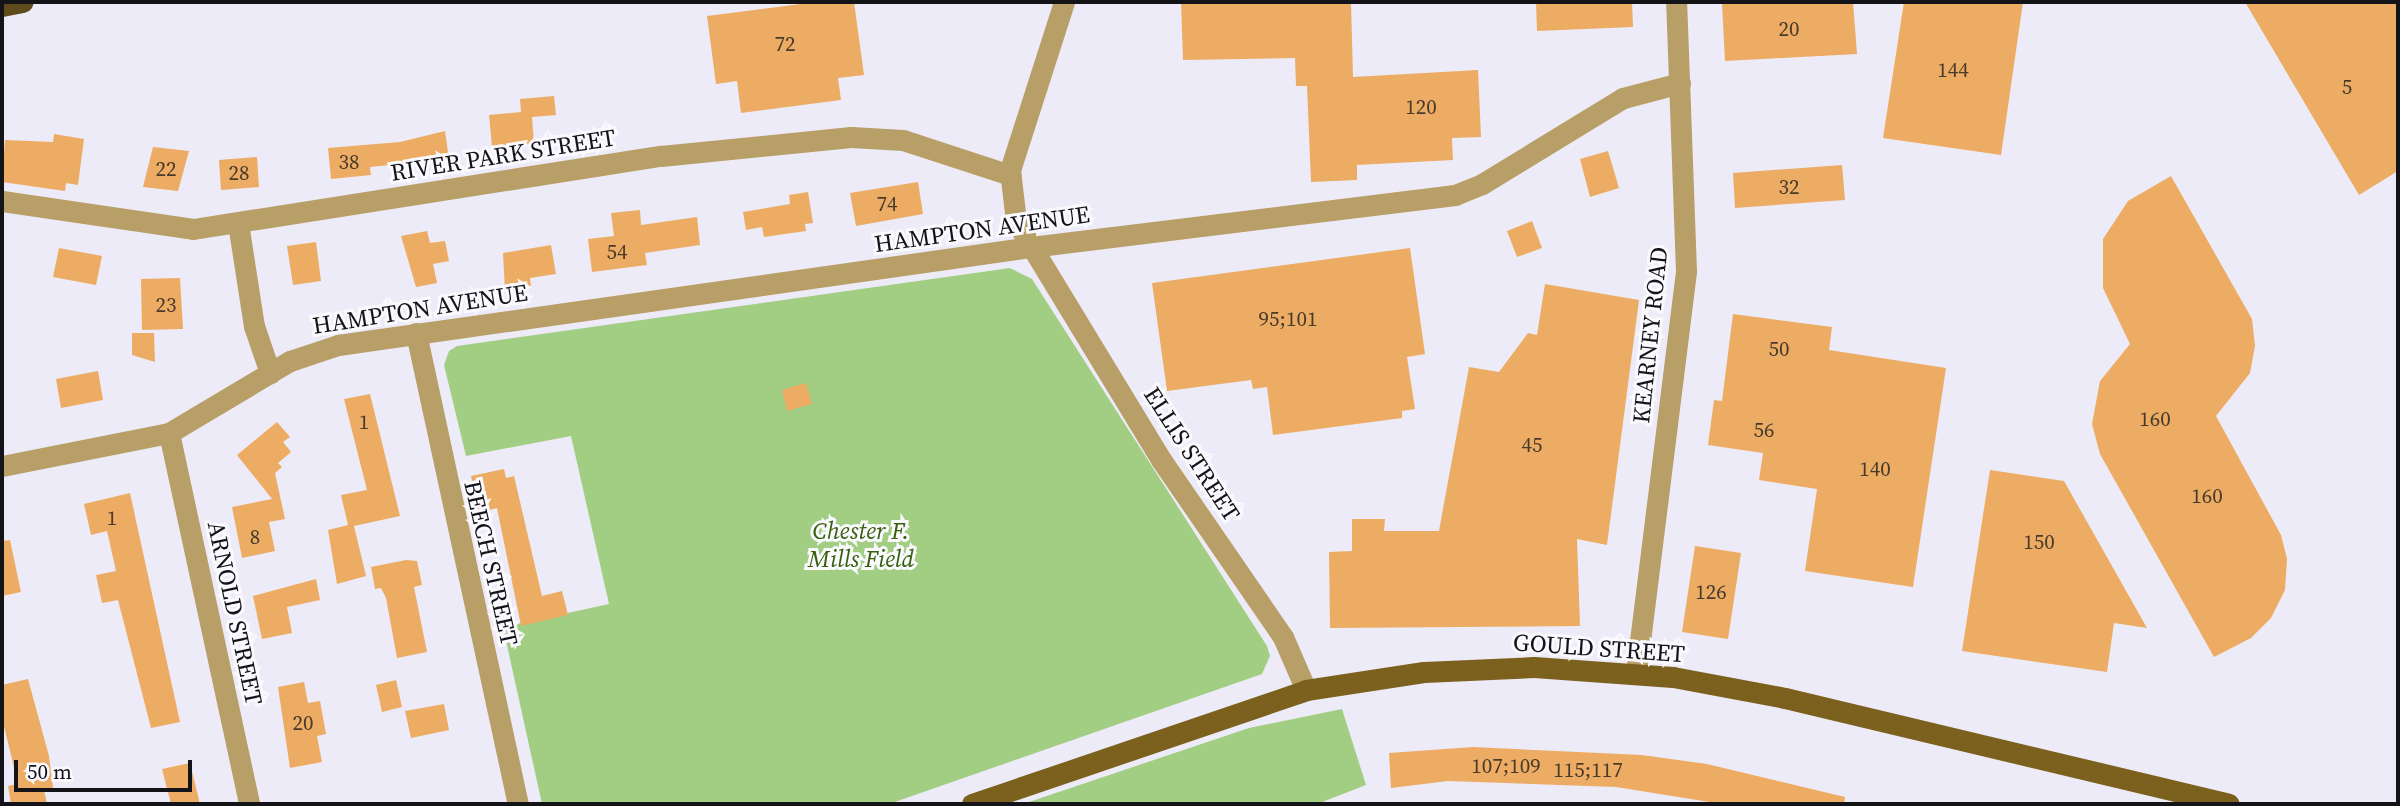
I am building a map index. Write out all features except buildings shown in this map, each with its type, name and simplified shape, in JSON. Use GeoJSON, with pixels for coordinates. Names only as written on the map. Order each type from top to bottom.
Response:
{"type":"FeatureCollection","features":[{"type":"Feature","properties":{"kind":"highway"},"geometry":{"type":"LineString","coordinates":[[2,6],[23,2]]}},
{"type":"Feature","properties":{"kind":"main road","name":"GOULD STREET"},"geometry":{"type":"LineString","coordinates":[[972,804],[1306,690],[1458,669],[1636,673],[1785,698],[2229,804]]}},
{"type":"Feature","properties":{"kind":"street"},"geometry":{"type":"LineString","coordinates":[[1010,175],[1064,2]]}},
{"type":"Feature","properties":{"kind":"street","name":"KEARNEY ROAD"},"geometry":{"type":"LineString","coordinates":[[1636,673],[1684,297],[1680,83],[1675,2]]}},
{"type":"Feature","properties":{"kind":"street","name":"HAMPTON AVENUE"},"geometry":{"type":"LineString","coordinates":[[2,466],[169,433],[271,373],[321,349],[416,333],[1031,247],[1455,195],[1482,184],[1623,97],[1680,83]]}},
{"type":"Feature","properties":{"kind":"street","name":"RIVER PARK STREET"},"geometry":{"type":"LineString","coordinates":[[2,201],[165,229],[239,223],[661,156],[834,137],[903,140],[1010,175]]}},
{"type":"Feature","properties":{"kind":"street","name":"ELLIS STREET"},"geometry":{"type":"LineString","coordinates":[[1010,175],[1012,208],[1031,247],[1163,461],[1283,637],[1306,690]]}},
{"type":"Feature","properties":{"kind":"street"},"geometry":{"type":"LineString","coordinates":[[239,223],[254,326],[271,373]]}},
{"type":"Feature","properties":{"kind":"street","name":"BEECH STREET"},"geometry":{"type":"LineString","coordinates":[[416,333],[518,804]]}},
{"type":"Feature","properties":{"kind":"street","name":"ARNOLD STREET"},"geometry":{"type":"LineString","coordinates":[[169,433],[249,804]]}},
{"type":"Feature","properties":{"kind":"green space","name":"Chester F. Mills Field"},"geometry":{"type":"Polygon","coordinates":[[[1010,268],[1032,279],[1267,646],[1270,656],[1262,674],[889,804],[542,804],[503,627],[609,604],[571,436],[466,456],[444,365],[449,351],[457,346],[1010,268]]]}},
{"type":"Feature","properties":{"kind":"green space"},"geometry":{"type":"Polygon","coordinates":[[[1342,709],[1366,785],[1317,804],[1023,804],[1249,728],[1342,709]]]}}]}
